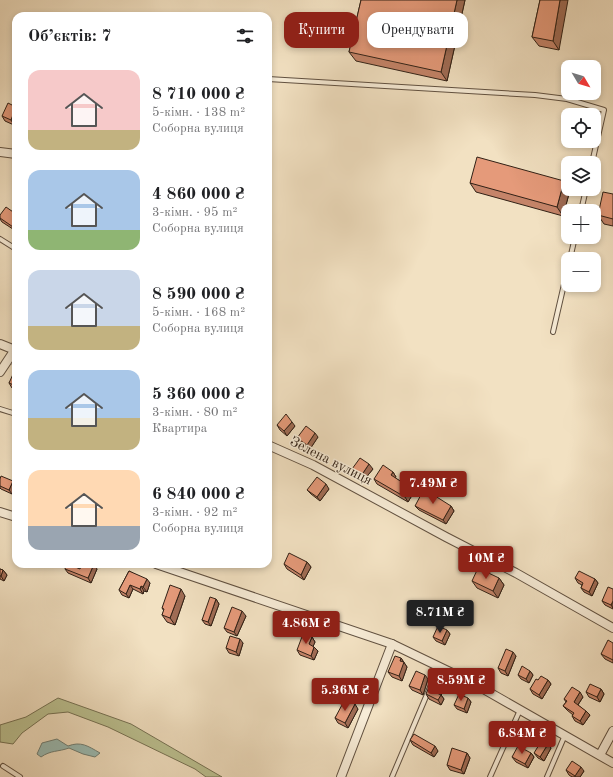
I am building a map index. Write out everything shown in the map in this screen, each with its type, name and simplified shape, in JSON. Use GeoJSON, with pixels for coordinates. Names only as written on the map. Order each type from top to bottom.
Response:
{"type":"FeatureCollection","features":[{"type":"Feature","properties":{"kind":"street"},"geometry":{"type":"LineString","coordinates":[[0,152],[12,154]]}},
{"type":"Feature","properties":{"kind":"street"},"geometry":{"type":"LineString","coordinates":[[0,344],[12,348]]}},
{"type":"Feature","properties":{"kind":"street"},"geometry":{"type":"LineString","coordinates":[[0,372],[12,354]]}},
{"type":"Feature","properties":{"kind":"street","name":"Зелена вулиця"},"geometry":{"type":"LineString","coordinates":[[272,447],[313,465],[516,573],[613,628]]}},
{"type":"Feature","properties":{"kind":"street"},"geometry":{"type":"LineString","coordinates":[[0,512],[12,516]]}},
{"type":"Feature","properties":{"kind":"street"},"geometry":{"type":"LineString","coordinates":[[168,568],[392,644],[439,666],[613,763]]}},
{"type":"Feature","properties":{"kind":"street"},"geometry":{"type":"LineString","coordinates":[[341,777],[392,644]]}},
{"type":"Feature","properties":{"kind":"street"},"geometry":{"type":"LineString","coordinates":[[600,755],[613,731]]}},
{"type":"Feature","properties":{"kind":"lane"},"geometry":{"type":"LineString","coordinates":[[272,79],[535,95],[567,99],[604,110],[594,156]]}},
{"type":"Feature","properties":{"kind":"lane"},"geometry":{"type":"LineString","coordinates":[[0,239],[12,246]]}},
{"type":"Feature","properties":{"kind":"lane"},"geometry":{"type":"LineString","coordinates":[[553,332],[562,292]]}},
{"type":"Feature","properties":{"kind":"lane"},"geometry":{"type":"LineString","coordinates":[[0,409],[12,413]]}},
{"type":"Feature","properties":{"kind":"lane"},"geometry":{"type":"LineString","coordinates":[[392,777],[439,666]]}},
{"type":"Feature","properties":{"kind":"lane"},"geometry":{"type":"LineString","coordinates":[[490,777],[520,710]]}},
{"type":"Feature","properties":{"kind":"lane"},"geometry":{"type":"LineString","coordinates":[[547,777],[565,735]]}},
{"type":"Feature","properties":{"kind":"lane"},"geometry":{"type":"LineString","coordinates":[[3,766],[20,777]]}},
{"type":"Feature","properties":{"kind":"green space"},"geometry":{"type":"Polygon","coordinates":[[[58,698],[131,724],[222,777],[206,777],[195,769],[108,727],[68,712],[48,714],[22,733],[13,744],[0,742],[0,725],[26,717],[58,698]]]}},
{"type":"Feature","properties":{"kind":"water"},"geometry":{"type":"Polygon","coordinates":[[[57,739],[68,746],[81,744],[100,753],[95,757],[69,748],[51,752],[41,757],[37,754],[42,743],[57,739]]]}},
{"type":"Feature","properties":{"kind":"building"},"geometry":{"type":"Polygon","coordinates":[[[361,0],[457,0],[454,12],[367,12],[367,48],[446,48],[441,72],[349,52],[350,48],[359,48],[358,12],[361,0]]]}},
{"type":"Feature","properties":{"kind":"building"},"geometry":{"type":"Polygon","coordinates":[[[540,0],[560,0],[553,41],[532,37],[540,0]]]}},
{"type":"Feature","properties":{"kind":"building"},"geometry":{"type":"Polygon","coordinates":[[[8,103],[12,105],[11,120],[2,116],[8,103]]]}},
{"type":"Feature","properties":{"kind":"building"},"geometry":{"type":"Polygon","coordinates":[[[477,157],[561,180],[561,192],[557,207],[470,183],[477,157]]]}},
{"type":"Feature","properties":{"kind":"building"},"geometry":{"type":"Polygon","coordinates":[[[603,192],[613,194],[613,219],[601,216],[600,204],[603,192]]]}},
{"type":"Feature","properties":{"kind":"building"},"geometry":{"type":"Polygon","coordinates":[[[6,207],[12,211],[12,226],[0,218],[0,215],[6,207]]]}},
{"type":"Feature","properties":{"kind":"building"},"geometry":{"type":"Polygon","coordinates":[[[12,376],[12,384],[9,383],[12,376]]]}},
{"type":"Feature","properties":{"kind":"building"},"geometry":{"type":"Polygon","coordinates":[[[286,414],[292,422],[284,431],[277,425],[286,414]]]}},
{"type":"Feature","properties":{"kind":"building"},"geometry":{"type":"Polygon","coordinates":[[[306,426],[315,433],[307,445],[297,438],[306,426]]]}},
{"type":"Feature","properties":{"kind":"building"},"geometry":{"type":"Polygon","coordinates":[[[360,458],[369,464],[361,476],[352,469],[360,458]]]}},
{"type":"Feature","properties":{"kind":"building"},"geometry":{"type":"Polygon","coordinates":[[[383,465],[393,472],[391,475],[411,488],[405,497],[374,479],[383,465]]]}},
{"type":"Feature","properties":{"kind":"building"},"geometry":{"type":"Polygon","coordinates":[[[1,476],[12,481],[9,490],[0,486],[1,476]]]}},
{"type":"Feature","properties":{"kind":"building"},"geometry":{"type":"Polygon","coordinates":[[[317,477],[326,484],[317,497],[307,490],[317,477]]]}},
{"type":"Feature","properties":{"kind":"building"},"geometry":{"type":"Polygon","coordinates":[[[424,489],[451,506],[443,520],[415,506],[424,489]]]}},
{"type":"Feature","properties":{"kind":"building"},"geometry":{"type":"Polygon","coordinates":[[[289,553],[307,562],[301,575],[284,564],[289,553]]]}},
{"type":"Feature","properties":{"kind":"building"},"geometry":{"type":"Polygon","coordinates":[[[65,568],[92,568],[88,578],[65,568]]]}},
{"type":"Feature","properties":{"kind":"building"},"geometry":{"type":"Polygon","coordinates":[[[478,568],[499,578],[493,591],[472,581],[478,568]]]}},
{"type":"Feature","properties":{"kind":"building"},"geometry":{"type":"Polygon","coordinates":[[[0,569],[3,570],[1,576],[0,576],[0,569]]]}},
{"type":"Feature","properties":{"kind":"building"},"geometry":{"type":"Polygon","coordinates":[[[129,571],[147,579],[143,587],[141,586],[140,589],[130,585],[126,594],[119,590],[129,571]]]}},
{"type":"Feature","properties":{"kind":"building"},"geometry":{"type":"Polygon","coordinates":[[[579,571],[595,579],[589,592],[581,588],[583,583],[575,578],[579,571]]]}},
{"type":"Feature","properties":{"kind":"building"},"geometry":{"type":"Polygon","coordinates":[[[170,585],[181,589],[170,618],[162,615],[164,609],[162,608],[170,585]]]}},
{"type":"Feature","properties":{"kind":"building"},"geometry":{"type":"Polygon","coordinates":[[[608,587],[613,589],[613,601],[611,605],[602,601],[608,587]]]}},
{"type":"Feature","properties":{"kind":"building"},"geometry":{"type":"Polygon","coordinates":[[[210,597],[216,599],[208,622],[202,620],[210,597]]]}},
{"type":"Feature","properties":{"kind":"building"},"geometry":{"type":"Polygon","coordinates":[[[232,607],[242,611],[234,632],[224,628],[232,607]]]}},
{"type":"Feature","properties":{"kind":"building"},"geometry":{"type":"Polygon","coordinates":[[[438,626],[447,630],[442,641],[433,637],[438,626]]]}},
{"type":"Feature","properties":{"kind":"building"},"geometry":{"type":"Polygon","coordinates":[[[303,634],[312,637],[309,644],[314,647],[311,656],[297,650],[303,634]]]}},
{"type":"Feature","properties":{"kind":"building"},"geometry":{"type":"Polygon","coordinates":[[[230,636],[240,639],[236,652],[226,648],[230,636]]]}},
{"type":"Feature","properties":{"kind":"building"},"geometry":{"type":"Polygon","coordinates":[[[608,640],[613,643],[613,660],[601,654],[608,640]]]}},
{"type":"Feature","properties":{"kind":"building"},"geometry":{"type":"Polygon","coordinates":[[[506,649],[513,652],[505,671],[498,668],[506,649]]]}},
{"type":"Feature","properties":{"kind":"building"},"geometry":{"type":"Polygon","coordinates":[[[395,656],[401,658],[400,661],[404,662],[399,676],[388,672],[395,656]]]}},
{"type":"Feature","properties":{"kind":"building"},"geometry":{"type":"Polygon","coordinates":[[[522,666],[530,671],[526,679],[518,675],[522,666]]]}},
{"type":"Feature","properties":{"kind":"building"},"geometry":{"type":"Polygon","coordinates":[[[416,671],[425,675],[420,690],[409,686],[416,671]]]}},
{"type":"Feature","properties":{"kind":"building"},"geometry":{"type":"Polygon","coordinates":[[[541,676],[548,680],[539,695],[530,689],[536,679],[538,680],[541,676]]]}},
{"type":"Feature","properties":{"kind":"building"},"geometry":{"type":"Polygon","coordinates":[[[431,682],[437,686],[436,688],[439,689],[437,693],[441,695],[438,700],[426,694],[431,682]]]}},
{"type":"Feature","properties":{"kind":"building"},"geometry":{"type":"Polygon","coordinates":[[[590,684],[601,689],[597,697],[586,692],[590,684]]]}},
{"type":"Feature","properties":{"kind":"building"},"geometry":{"type":"Polygon","coordinates":[[[572,687],[580,692],[574,702],[586,711],[580,721],[572,716],[574,713],[563,706],[567,701],[564,699],[572,687]]]}},
{"type":"Feature","properties":{"kind":"building"},"geometry":{"type":"Polygon","coordinates":[[[459,694],[468,698],[464,709],[454,705],[459,694]]]}},
{"type":"Feature","properties":{"kind":"building"},"geometry":{"type":"Polygon","coordinates":[[[348,701],[355,704],[345,723],[335,718],[343,703],[346,704],[348,701]]]}},
{"type":"Feature","properties":{"kind":"building"},"geometry":{"type":"Polygon","coordinates":[[[414,734],[435,746],[431,753],[410,740],[414,734]]]}},
{"type":"Feature","properties":{"kind":"building"},"geometry":{"type":"Polygon","coordinates":[[[542,740],[548,744],[540,757],[534,753],[542,740]]]}},
{"type":"Feature","properties":{"kind":"building"},"geometry":{"type":"Polygon","coordinates":[[[518,746],[531,753],[525,764],[512,757],[518,746]]]}},
{"type":"Feature","properties":{"kind":"building"},"geometry":{"type":"Polygon","coordinates":[[[452,748],[467,753],[461,770],[447,765],[452,748]]]}},
{"type":"Feature","properties":{"kind":"building"},"geometry":{"type":"Polygon","coordinates":[[[572,761],[581,767],[575,776],[566,770],[572,761]]]}}]}
